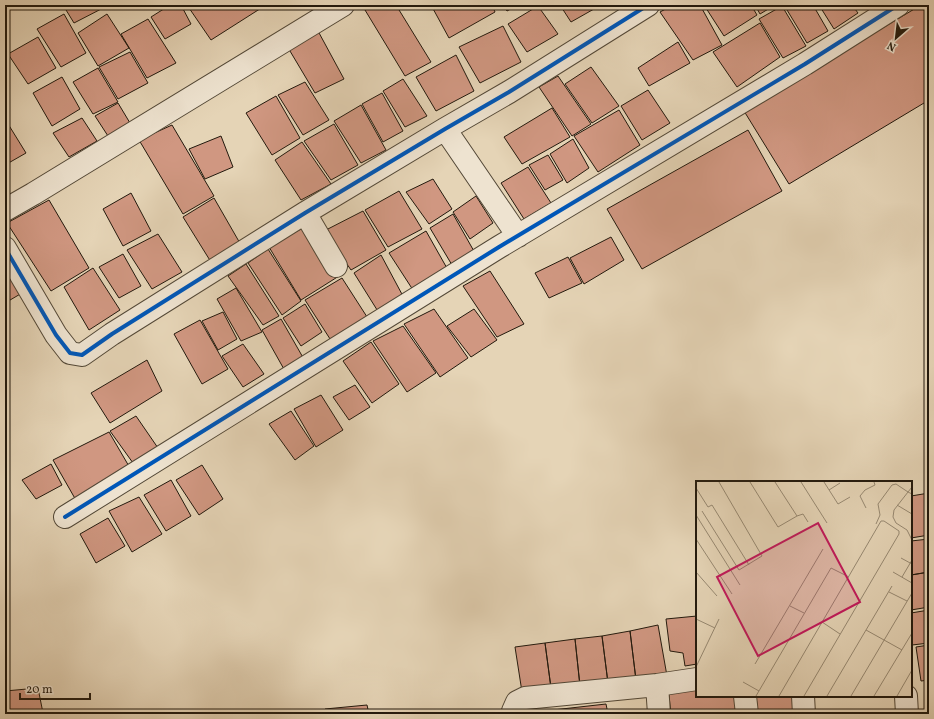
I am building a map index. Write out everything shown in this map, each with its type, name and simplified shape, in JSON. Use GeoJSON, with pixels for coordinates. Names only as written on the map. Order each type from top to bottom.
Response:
{"type":"FeatureCollection","features":[{"type":"Feature","properties":{"kind":"street"},"geometry":{"type":"LineString","coordinates":[[5,210],[343,5]]}},
{"type":"Feature","properties":{"kind":"street"},"geometry":{"type":"LineString","coordinates":[[5,248],[56,335],[70,353],[82,355],[112,334],[305,213],[444,129],[509,92],[648,5]]}},
{"type":"Feature","properties":{"kind":"street"},"geometry":{"type":"LineString","coordinates":[[65,517],[518,236],[805,64],[898,5]]}},
{"type":"Feature","properties":{"kind":"street"},"geometry":{"type":"LineString","coordinates":[[444,129],[518,236]]}},
{"type":"Feature","properties":{"kind":"street"},"geometry":{"type":"LineString","coordinates":[[305,213],[336,266]]}},
{"type":"Feature","properties":{"kind":"street"},"geometry":{"type":"LineString","coordinates":[[513,713],[517,702],[525,698],[696,679]]}},
{"type":"Feature","properties":{"kind":"street"},"geometry":{"type":"LineString","coordinates":[[657,684],[659,714]]}},
{"type":"Feature","properties":{"kind":"street"},"geometry":{"type":"LineString","coordinates":[[746,697],[747,714]]}},
{"type":"Feature","properties":{"kind":"street"},"geometry":{"type":"LineString","coordinates":[[803,697],[804,714]]}},
{"type":"Feature","properties":{"kind":"street"},"geometry":{"type":"LineString","coordinates":[[906,697],[907,714]]}},
{"type":"Feature","properties":{"kind":"building"},"geometry":{"type":"Polygon","coordinates":[[[63,5],[104,5],[105,7],[74,23],[63,5]]]}},
{"type":"Feature","properties":{"kind":"building"},"geometry":{"type":"Polygon","coordinates":[[[170,5],[181,5],[191,24],[165,39],[151,17],[170,5]]]}},
{"type":"Feature","properties":{"kind":"building"},"geometry":{"type":"Polygon","coordinates":[[[187,5],[266,5],[211,40],[187,5]]]}},
{"type":"Feature","properties":{"kind":"building"},"geometry":{"type":"Polygon","coordinates":[[[374,5],[396,5],[431,62],[405,76],[365,10],[374,5]]]}},
{"type":"Feature","properties":{"kind":"building"},"geometry":{"type":"Polygon","coordinates":[[[431,5],[492,5],[495,12],[449,38],[431,5]]]}},
{"type":"Feature","properties":{"kind":"building"},"geometry":{"type":"Polygon","coordinates":[[[503,5],[518,5],[507,11],[503,5]]]}},
{"type":"Feature","properties":{"kind":"building"},"geometry":{"type":"Polygon","coordinates":[[[560,5],[601,5],[571,22],[560,5]]]}},
{"type":"Feature","properties":{"kind":"building"},"geometry":{"type":"Polygon","coordinates":[[[673,5],[700,5],[722,45],[693,60],[660,12],[673,5]]]}},
{"type":"Feature","properties":{"kind":"building"},"geometry":{"type":"Polygon","coordinates":[[[704,5],[751,5],[757,15],[724,36],[704,5]]]}},
{"type":"Feature","properties":{"kind":"building"},"geometry":{"type":"Polygon","coordinates":[[[755,5],[775,5],[760,14],[755,5]]]}},
{"type":"Feature","properties":{"kind":"building"},"geometry":{"type":"Polygon","coordinates":[[[784,5],[813,5],[828,31],[807,43],[784,5]]]}},
{"type":"Feature","properties":{"kind":"building"},"geometry":{"type":"Polygon","coordinates":[[[819,5],[852,5],[858,13],[834,29],[819,5]]]}},
{"type":"Feature","properties":{"kind":"building"},"geometry":{"type":"Polygon","coordinates":[[[921,5],[929,18],[929,73],[925,75],[929,82],[929,100],[789,184],[744,111],[921,5]]]}},
{"type":"Feature","properties":{"kind":"building"},"geometry":{"type":"Polygon","coordinates":[[[538,6],[558,34],[527,52],[508,24],[538,6]]]}},
{"type":"Feature","properties":{"kind":"building"},"geometry":{"type":"Polygon","coordinates":[[[782,6],[806,46],[783,58],[759,19],[782,6]]]}},
{"type":"Feature","properties":{"kind":"building"},"geometry":{"type":"Polygon","coordinates":[[[64,14],[86,53],[61,67],[37,29],[64,14]]]}},
{"type":"Feature","properties":{"kind":"building"},"geometry":{"type":"Polygon","coordinates":[[[107,14],[129,48],[98,66],[78,33],[107,14]]]}},
{"type":"Feature","properties":{"kind":"building"},"geometry":{"type":"Polygon","coordinates":[[[148,19],[176,63],[147,78],[121,34],[148,19]]]}},
{"type":"Feature","properties":{"kind":"building"},"geometry":{"type":"Polygon","coordinates":[[[760,23],[780,57],[737,87],[713,52],[760,23]]]}},
{"type":"Feature","properties":{"kind":"building"},"geometry":{"type":"Polygon","coordinates":[[[503,26],[521,62],[480,83],[459,47],[503,26]]]}},
{"type":"Feature","properties":{"kind":"building"},"geometry":{"type":"Polygon","coordinates":[[[318,31],[344,79],[315,93],[287,46],[318,31]]]}},
{"type":"Feature","properties":{"kind":"building"},"geometry":{"type":"Polygon","coordinates":[[[38,37],[56,68],[28,84],[8,54],[38,37]]]}},
{"type":"Feature","properties":{"kind":"building"},"geometry":{"type":"Polygon","coordinates":[[[678,42],[690,63],[649,86],[638,68],[678,42]]]}},
{"type":"Feature","properties":{"kind":"building"},"geometry":{"type":"Polygon","coordinates":[[[130,52],[148,83],[118,99],[99,67],[130,52]]]}},
{"type":"Feature","properties":{"kind":"building"},"geometry":{"type":"Polygon","coordinates":[[[456,55],[474,91],[436,111],[416,77],[456,55]]]}},
{"type":"Feature","properties":{"kind":"building"},"geometry":{"type":"Polygon","coordinates":[[[591,67],[619,106],[592,123],[565,84],[591,67]]]}},
{"type":"Feature","properties":{"kind":"building"},"geometry":{"type":"Polygon","coordinates":[[[98,68],[118,102],[93,114],[73,82],[98,68]]]}},
{"type":"Feature","properties":{"kind":"building"},"geometry":{"type":"Polygon","coordinates":[[[558,76],[591,124],[572,136],[539,87],[558,76]]]}},
{"type":"Feature","properties":{"kind":"building"},"geometry":{"type":"Polygon","coordinates":[[[62,77],[80,109],[52,126],[33,93],[62,77]]]}},
{"type":"Feature","properties":{"kind":"building"},"geometry":{"type":"Polygon","coordinates":[[[403,79],[427,116],[405,127],[383,91],[403,79]]]}},
{"type":"Feature","properties":{"kind":"building"},"geometry":{"type":"Polygon","coordinates":[[[305,82],[329,120],[303,135],[278,95],[305,82]]]}},
{"type":"Feature","properties":{"kind":"building"},"geometry":{"type":"Polygon","coordinates":[[[648,90],[670,123],[642,140],[621,106],[648,90]]]}},
{"type":"Feature","properties":{"kind":"building"},"geometry":{"type":"Polygon","coordinates":[[[382,93],[403,131],[383,142],[362,104],[382,93]]]}},
{"type":"Feature","properties":{"kind":"building"},"geometry":{"type":"Polygon","coordinates":[[[276,96],[300,138],[272,155],[246,113],[276,96]]]}},
{"type":"Feature","properties":{"kind":"building"},"geometry":{"type":"Polygon","coordinates":[[[118,103],[130,123],[108,136],[95,116],[118,103]]]}},
{"type":"Feature","properties":{"kind":"building"},"geometry":{"type":"Polygon","coordinates":[[[361,105],[386,150],[361,163],[334,121],[361,105]]]}},
{"type":"Feature","properties":{"kind":"building"},"geometry":{"type":"Polygon","coordinates":[[[552,108],[570,137],[522,164],[504,137],[552,108]]]}},
{"type":"Feature","properties":{"kind":"building"},"geometry":{"type":"Polygon","coordinates":[[[619,110],[640,145],[598,172],[574,136],[619,110]]]}},
{"type":"Feature","properties":{"kind":"building"},"geometry":{"type":"Polygon","coordinates":[[[82,118],[97,141],[69,157],[53,133],[82,118]]]}},
{"type":"Feature","properties":{"kind":"building"},"geometry":{"type":"Polygon","coordinates":[[[5,119],[26,153],[5,165],[5,119]]]}},
{"type":"Feature","properties":{"kind":"building"},"geometry":{"type":"Polygon","coordinates":[[[334,124],[358,165],[331,180],[304,141],[334,124]]]}},
{"type":"Feature","properties":{"kind":"building"},"geometry":{"type":"Polygon","coordinates":[[[172,125],[214,196],[183,214],[139,140],[172,125]]]}},
{"type":"Feature","properties":{"kind":"building"},"geometry":{"type":"Polygon","coordinates":[[[748,130],[782,191],[642,269],[607,209],[748,130]]]}},
{"type":"Feature","properties":{"kind":"building"},"geometry":{"type":"Polygon","coordinates":[[[221,136],[233,167],[205,179],[189,149],[221,136]]]}},
{"type":"Feature","properties":{"kind":"building"},"geometry":{"type":"Polygon","coordinates":[[[573,139],[589,168],[567,183],[550,154],[573,139]]]}},
{"type":"Feature","properties":{"kind":"building"},"geometry":{"type":"Polygon","coordinates":[[[302,142],[331,184],[301,200],[275,160],[302,142]]]}},
{"type":"Feature","properties":{"kind":"building"},"geometry":{"type":"Polygon","coordinates":[[[548,155],[563,180],[545,190],[529,165],[548,155]]]}},
{"type":"Feature","properties":{"kind":"building"},"geometry":{"type":"Polygon","coordinates":[[[528,167],[551,203],[524,219],[501,183],[528,167]]]}},
{"type":"Feature","properties":{"kind":"building"},"geometry":{"type":"Polygon","coordinates":[[[433,179],[452,209],[429,224],[406,192],[433,179]]]}},
{"type":"Feature","properties":{"kind":"building"},"geometry":{"type":"Polygon","coordinates":[[[399,191],[422,229],[388,247],[365,210],[399,191]]]}},
{"type":"Feature","properties":{"kind":"building"},"geometry":{"type":"Polygon","coordinates":[[[131,193],[151,231],[123,246],[103,209],[131,193]]]}},
{"type":"Feature","properties":{"kind":"building"},"geometry":{"type":"Polygon","coordinates":[[[476,196],[493,223],[470,239],[453,212],[476,196]]]}},
{"type":"Feature","properties":{"kind":"building"},"geometry":{"type":"Polygon","coordinates":[[[214,198],[241,245],[211,262],[183,217],[214,198]]]}},
{"type":"Feature","properties":{"kind":"building"},"geometry":{"type":"Polygon","coordinates":[[[49,200],[89,268],[51,291],[7,223],[49,200]]]}},
{"type":"Feature","properties":{"kind":"building"},"geometry":{"type":"Polygon","coordinates":[[[363,211],[386,250],[351,270],[324,231],[363,211]]]}},
{"type":"Feature","properties":{"kind":"building"},"geometry":{"type":"Polygon","coordinates":[[[453,214],[475,253],[452,265],[430,228],[453,214]]]}},
{"type":"Feature","properties":{"kind":"building"},"geometry":{"type":"Polygon","coordinates":[[[308,225],[339,276],[301,300],[269,247],[308,225]]]}},
{"type":"Feature","properties":{"kind":"building"},"geometry":{"type":"Polygon","coordinates":[[[426,231],[448,270],[413,290],[389,253],[426,231]]]}},
{"type":"Feature","properties":{"kind":"building"},"geometry":{"type":"Polygon","coordinates":[[[158,234],[182,272],[152,289],[127,250],[158,234]]]}},
{"type":"Feature","properties":{"kind":"building"},"geometry":{"type":"Polygon","coordinates":[[[611,237],[624,260],[584,284],[570,258],[611,237]]]}},
{"type":"Feature","properties":{"kind":"building"},"geometry":{"type":"Polygon","coordinates":[[[268,249],[301,301],[282,315],[248,263],[268,249]]]}},
{"type":"Feature","properties":{"kind":"building"},"geometry":{"type":"Polygon","coordinates":[[[123,254],[141,286],[119,298],[99,267],[123,254]]]}},
{"type":"Feature","properties":{"kind":"building"},"geometry":{"type":"Polygon","coordinates":[[[381,255],[404,298],[379,313],[354,273],[381,255]]]}},
{"type":"Feature","properties":{"kind":"building"},"geometry":{"type":"Polygon","coordinates":[[[568,257],[582,283],[549,298],[535,273],[568,257]]]}},
{"type":"Feature","properties":{"kind":"building"},"geometry":{"type":"Polygon","coordinates":[[[5,263],[22,293],[5,303],[5,263]]]}},
{"type":"Feature","properties":{"kind":"building"},"geometry":{"type":"Polygon","coordinates":[[[246,264],[279,316],[263,325],[228,276],[246,264]]]}},
{"type":"Feature","properties":{"kind":"building"},"geometry":{"type":"Polygon","coordinates":[[[93,268],[120,310],[89,330],[64,287],[93,268]]]}},
{"type":"Feature","properties":{"kind":"building"},"geometry":{"type":"Polygon","coordinates":[[[490,271],[524,324],[497,337],[463,286],[490,271]]]}},
{"type":"Feature","properties":{"kind":"building"},"geometry":{"type":"Polygon","coordinates":[[[342,278],[369,320],[332,342],[305,300],[342,278]]]}},
{"type":"Feature","properties":{"kind":"building"},"geometry":{"type":"Polygon","coordinates":[[[236,288],[262,332],[241,341],[217,299],[236,288]]]}},
{"type":"Feature","properties":{"kind":"building"},"geometry":{"type":"Polygon","coordinates":[[[305,304],[322,332],[301,346],[283,318],[305,304]]]}},
{"type":"Feature","properties":{"kind":"building"},"geometry":{"type":"Polygon","coordinates":[[[434,309],[468,358],[440,377],[404,324],[434,309]]]}},
{"type":"Feature","properties":{"kind":"building"},"geometry":{"type":"Polygon","coordinates":[[[474,309],[497,340],[471,357],[447,326],[474,309]]]}},
{"type":"Feature","properties":{"kind":"building"},"geometry":{"type":"Polygon","coordinates":[[[223,312],[237,339],[218,350],[202,321],[223,312]]]}},
{"type":"Feature","properties":{"kind":"building"},"geometry":{"type":"Polygon","coordinates":[[[281,319],[305,361],[285,371],[262,330],[281,319]]]}},
{"type":"Feature","properties":{"kind":"building"},"geometry":{"type":"Polygon","coordinates":[[[200,320],[228,369],[202,384],[174,334],[200,320]]]}},
{"type":"Feature","properties":{"kind":"building"},"geometry":{"type":"Polygon","coordinates":[[[403,326],[436,373],[407,392],[373,341],[403,326]]]}},
{"type":"Feature","properties":{"kind":"building"},"geometry":{"type":"Polygon","coordinates":[[[371,342],[399,384],[372,403],[343,361],[371,342]]]}},
{"type":"Feature","properties":{"kind":"building"},"geometry":{"type":"Polygon","coordinates":[[[243,344],[264,374],[243,387],[222,356],[243,344]]]}},
{"type":"Feature","properties":{"kind":"building"},"geometry":{"type":"Polygon","coordinates":[[[147,360],[162,391],[110,423],[91,393],[147,360]]]}},
{"type":"Feature","properties":{"kind":"building"},"geometry":{"type":"Polygon","coordinates":[[[355,385],[370,407],[349,420],[333,397],[355,385]]]}},
{"type":"Feature","properties":{"kind":"building"},"geometry":{"type":"Polygon","coordinates":[[[321,395],[343,430],[316,447],[294,409],[321,395]]]}},
{"type":"Feature","properties":{"kind":"building"},"geometry":{"type":"Polygon","coordinates":[[[291,411],[314,446],[295,460],[269,424],[291,411]]]}},
{"type":"Feature","properties":{"kind":"building"},"geometry":{"type":"Polygon","coordinates":[[[136,416],[158,448],[133,463],[110,431],[136,416]]]}},
{"type":"Feature","properties":{"kind":"building"},"geometry":{"type":"Polygon","coordinates":[[[109,432],[130,468],[77,502],[53,460],[109,432]]]}},
{"type":"Feature","properties":{"kind":"building"},"geometry":{"type":"Polygon","coordinates":[[[51,464],[62,485],[36,499],[22,480],[51,464]]]}},
{"type":"Feature","properties":{"kind":"building"},"geometry":{"type":"Polygon","coordinates":[[[202,465],[223,499],[199,515],[176,480],[202,465]]]}},
{"type":"Feature","properties":{"kind":"building"},"geometry":{"type":"Polygon","coordinates":[[[171,480],[191,516],[166,531],[144,495],[171,480]]]}},
{"type":"Feature","properties":{"kind":"building"},"geometry":{"type":"Polygon","coordinates":[[[929,493],[929,535],[912,538],[912,496],[929,493]]]}},
{"type":"Feature","properties":{"kind":"building"},"geometry":{"type":"Polygon","coordinates":[[[139,497],[162,534],[132,552],[109,511],[139,497]]]}},
{"type":"Feature","properties":{"kind":"building"},"geometry":{"type":"Polygon","coordinates":[[[108,518],[125,546],[96,563],[80,534],[108,518]]]}},
{"type":"Feature","properties":{"kind":"building"},"geometry":{"type":"Polygon","coordinates":[[[929,539],[929,572],[912,575],[912,541],[929,539]]]}},
{"type":"Feature","properties":{"kind":"building"},"geometry":{"type":"Polygon","coordinates":[[[929,572],[929,607],[912,610],[912,575],[929,572]]]}},
{"type":"Feature","properties":{"kind":"building"},"geometry":{"type":"Polygon","coordinates":[[[929,610],[929,643],[912,645],[912,613],[929,610]]]}},
{"type":"Feature","properties":{"kind":"building"},"geometry":{"type":"Polygon","coordinates":[[[696,616],[696,664],[685,666],[683,653],[670,651],[666,619],[696,616]]]}},
{"type":"Feature","properties":{"kind":"building"},"geometry":{"type":"Polygon","coordinates":[[[658,625],[667,676],[636,680],[630,631],[658,625]]]}},
{"type":"Feature","properties":{"kind":"building"},"geometry":{"type":"Polygon","coordinates":[[[630,631],[636,680],[608,683],[602,636],[630,631]]]}},
{"type":"Feature","properties":{"kind":"building"},"geometry":{"type":"Polygon","coordinates":[[[602,636],[608,683],[580,686],[575,639],[602,636]]]}},
{"type":"Feature","properties":{"kind":"building"},"geometry":{"type":"Polygon","coordinates":[[[575,639],[580,686],[551,688],[545,643],[575,639]]]}},
{"type":"Feature","properties":{"kind":"building"},"geometry":{"type":"Polygon","coordinates":[[[545,643],[551,688],[522,692],[515,647],[545,643]]]}},
{"type":"Feature","properties":{"kind":"building"},"geometry":{"type":"Polygon","coordinates":[[[929,645],[929,680],[921,681],[916,647],[929,645]]]}},
{"type":"Feature","properties":{"kind":"building"},"geometry":{"type":"Polygon","coordinates":[[[696,685],[696,697],[740,697],[742,713],[671,714],[668,687],[696,685]]]}},
{"type":"Feature","properties":{"kind":"building"},"geometry":{"type":"Polygon","coordinates":[[[38,688],[43,713],[5,714],[5,691],[38,688]]]}},
{"type":"Feature","properties":{"kind":"building"},"geometry":{"type":"Polygon","coordinates":[[[756,697],[796,697],[797,711],[758,714],[756,697]]]}},
{"type":"Feature","properties":{"kind":"building"},"geometry":{"type":"Polygon","coordinates":[[[606,704],[608,714],[545,714],[544,711],[606,704]]]}},
{"type":"Feature","properties":{"kind":"building"},"geometry":{"type":"Polygon","coordinates":[[[367,705],[369,714],[326,714],[325,709],[367,705]]]}},
{"type":"Feature","properties":{"kind":"cycle path"},"geometry":{"type":"LineString","coordinates":[[5,248],[56,335],[70,353],[82,355],[112,334],[305,213],[509,92],[648,5]]}},
{"type":"Feature","properties":{"kind":"cycle path"},"geometry":{"type":"LineString","coordinates":[[65,517],[499,247],[805,64],[898,5]]}}]}
